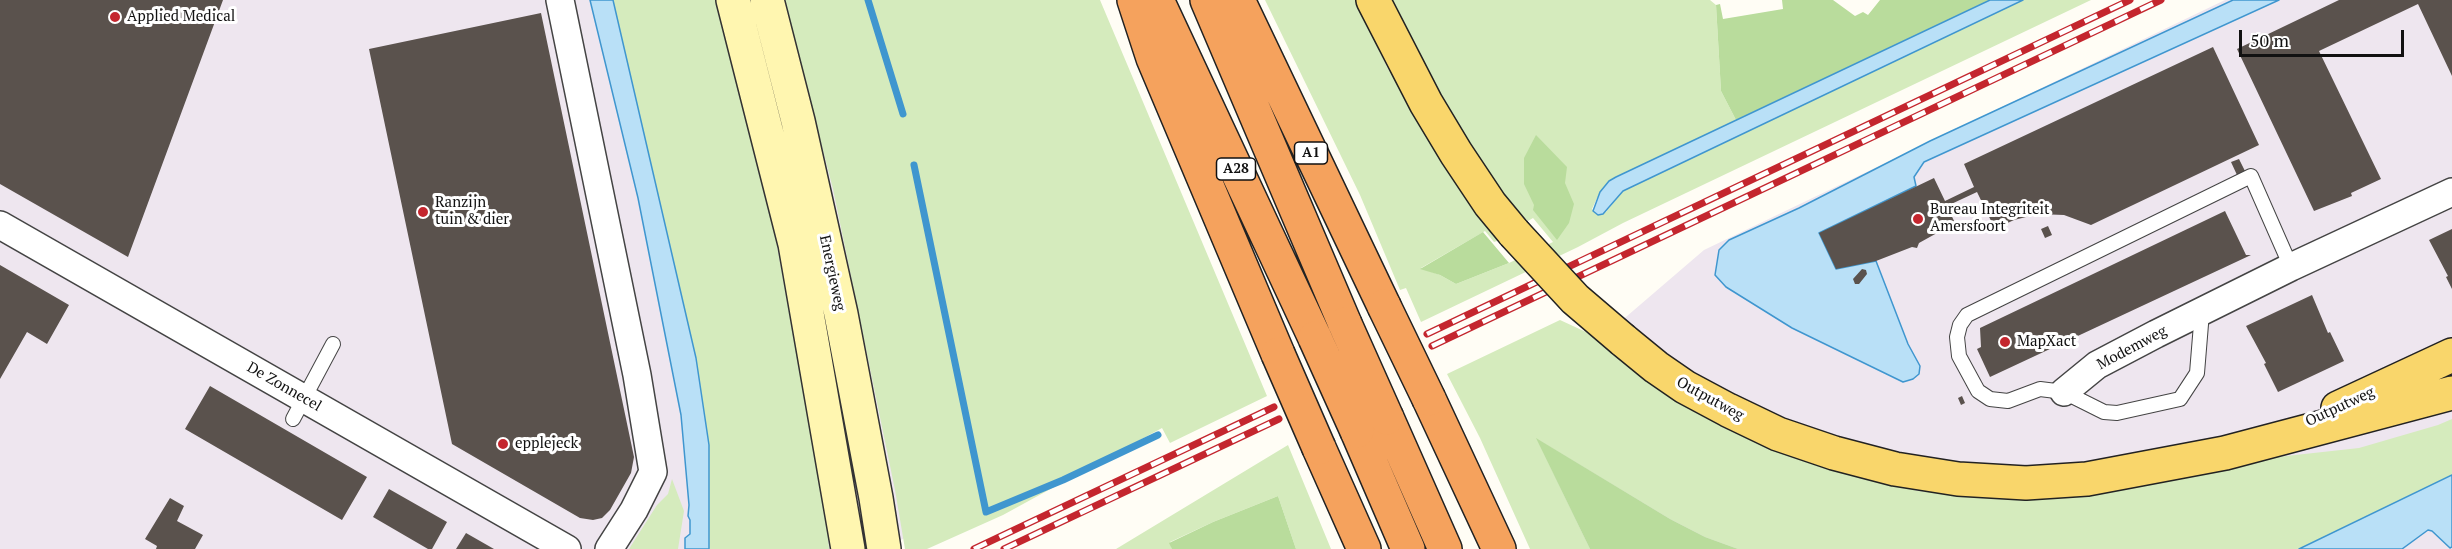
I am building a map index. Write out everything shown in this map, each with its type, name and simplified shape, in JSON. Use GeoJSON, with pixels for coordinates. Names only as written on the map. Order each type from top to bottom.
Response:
{"type":"FeatureCollection","features":[{"type":"Feature","properties":{"kind":"highway","name":"A28"},"geometry":{"type":"LineString","coordinates":[[1134,0],[1154,58],[1278,354],[1364,549]]}},
{"type":"Feature","properties":{"kind":"highway","name":"A28"},"geometry":{"type":"LineString","coordinates":[[1157,0],[1315,338],[1408,549]]}},
{"type":"Feature","properties":{"kind":"highway","name":"A28"},"geometry":{"type":"LineString","coordinates":[[1207,0],[1345,324],[1445,549]]}},
{"type":"Feature","properties":{"kind":"highway","name":"A1"},"geometry":{"type":"LineString","coordinates":[[1238,0],[1499,549]]}},
{"type":"Feature","properties":{"kind":"main road","name":"Energieweg"},"geometry":{"type":"LineString","coordinates":[[734,0],[795,244],[848,549]]}},
{"type":"Feature","properties":{"kind":"main road","name":"Energieweg"},"geometry":{"type":"LineString","coordinates":[[767,0],[798,121],[838,303],[884,549]]}},
{"type":"Feature","properties":{"kind":"main road","name":"Outputweg"},"geometry":{"type":"LineString","coordinates":[[1372,0],[1426,103],[1490,204],[1575,299],[1656,367],[1728,410],[1778,434],[1834,453],[1895,469],[1958,479],[2026,483],[2086,479],[2225,453],[2452,393]]}},
{"type":"Feature","properties":{"kind":"main road","name":"Outputweg"},"geometry":{"type":"LineString","coordinates":[[2225,453],[2308,422],[2452,355]]}},
{"type":"Feature","properties":{"kind":"street"},"geometry":{"type":"LineString","coordinates":[[560,0],[637,375],[653,472],[634,510],[609,549]]}},
{"type":"Feature","properties":{"kind":"street","name":"Modemweg"},"geometry":{"type":"LineString","coordinates":[[2064,392],[2097,365],[2291,267],[2452,192]]}},
{"type":"Feature","properties":{"kind":"street","name":"De Zonnecel"},"geometry":{"type":"LineString","coordinates":[[0,225],[298,409],[567,549]]}},
{"type":"Feature","properties":{"kind":"lane"},"geometry":{"type":"LineString","coordinates":[[2202,312],[2198,373],[2180,399],[2117,413],[2104,412],[2064,392],[2040,389],[2008,401],[1990,399],[1978,391],[1959,356],[1957,337],[1960,325],[1967,315],[2251,177],[2291,267]]}},
{"type":"Feature","properties":{"kind":"lane"},"geometry":{"type":"LineString","coordinates":[[298,409],[333,344]]}},
{"type":"Feature","properties":{"kind":"shaded area"},"geometry":{"type":"Polygon","coordinates":[[[0,0],[1036,0],[1209,391],[882,549],[0,549],[0,0]]]}},
{"type":"Feature","properties":{"kind":"shaded area"},"geometry":{"type":"Polygon","coordinates":[[[2225,0],[2452,0],[2452,549],[1567,549],[1514,413],[1704,250],[2225,0]]]}},
{"type":"Feature","properties":{"kind":"green space"},"geometry":{"type":"Polygon","coordinates":[[[613,0],[717,0],[774,229],[827,523],[829,549],[709,549],[709,445],[696,358],[613,0]]]}},
{"type":"Feature","properties":{"kind":"green space"},"geometry":{"type":"Polygon","coordinates":[[[784,0],[1100,0],[1267,396],[1170,443],[1162,428],[1003,515],[927,549],[905,549],[833,189],[784,0]]]}},
{"type":"Feature","properties":{"kind":"green space"},"geometry":{"type":"Polygon","coordinates":[[[1265,0],[1355,0],[1387,67],[1444,163],[1500,240],[1494,242],[1485,231],[1421,268],[1456,284],[1553,242],[1533,218],[1528,221],[1501,197],[1488,179],[1385,0],[1710,0],[1716,5],[1721,91],[1736,120],[1612,179],[1597,198],[1592,209],[1596,214],[1606,212],[1623,191],[2023,0],[2091,0],[1421,322],[1406,288],[1400,290],[1360,195],[1265,0]]]}},
{"type":"Feature","properties":{"kind":"green space"},"geometry":{"type":"Polygon","coordinates":[[[1782,0],[1833,0],[1855,16],[1863,12],[1868,15],[1880,0],[1990,0],[1736,120],[1721,91],[1716,5],[1720,4],[1723,19],[1783,9],[1782,0]]]}},
{"type":"Feature","properties":{"kind":"green space"},"geometry":{"type":"Polygon","coordinates":[[[1536,135],[1567,167],[1565,183],[1574,204],[1569,223],[1557,240],[1533,210],[1534,205],[1524,184],[1524,158],[1536,135]]]}},
{"type":"Feature","properties":{"kind":"green space"},"geometry":{"type":"Polygon","coordinates":[[[1483,232],[1509,263],[1456,284],[1440,275],[1420,269],[1483,232]]]}},
{"type":"Feature","properties":{"kind":"green space"},"geometry":{"type":"Polygon","coordinates":[[[1560,320],[1586,332],[1627,362],[1823,466],[1918,491],[2004,497],[2061,497],[2135,485],[2250,460],[2359,448],[2452,419],[2452,475],[2299,549],[1738,549],[1705,537],[1670,519],[1537,439],[1590,549],[1530,549],[1480,438],[1447,374],[1560,320]]]}},
{"type":"Feature","properties":{"kind":"green space"},"geometry":{"type":"Polygon","coordinates":[[[1536,438],[1670,519],[1705,537],[1738,549],[1590,549],[1536,438]]]}},
{"type":"Feature","properties":{"kind":"green space"},"geometry":{"type":"Polygon","coordinates":[[[1288,445],[1331,549],[1296,549],[1278,496],[1170,542],[1172,549],[1116,549],[1288,445]]]}},
{"type":"Feature","properties":{"kind":"green space"},"geometry":{"type":"Polygon","coordinates":[[[672,479],[684,511],[678,549],[629,549],[657,505],[668,494],[672,479]]]}},
{"type":"Feature","properties":{"kind":"green space"},"geometry":{"type":"Polygon","coordinates":[[[1278,496],[1296,549],[1172,549],[1169,543],[1213,522],[1278,496]]]}},
{"type":"Feature","properties":{"kind":"water"},"geometry":{"type":"Polygon","coordinates":[[[590,0],[613,0],[696,358],[709,445],[709,549],[685,549],[685,538],[690,534],[690,520],[681,415],[638,198],[590,0]]]}},
{"type":"Feature","properties":{"kind":"water"},"geometry":{"type":"Polygon","coordinates":[[[1990,0],[2023,0],[1623,191],[1603,214],[1598,215],[1593,211],[1600,192],[1609,181],[1616,177],[1990,0]]]}},
{"type":"Feature","properties":{"kind":"water"},"geometry":{"type":"Polygon","coordinates":[[[2233,0],[2279,0],[1924,162],[1914,177],[1916,186],[1819,233],[1836,269],[1876,261],[1908,344],[1920,366],[1919,374],[1913,379],[1903,382],[1792,328],[1726,287],[1715,275],[1719,250],[1729,240],[1799,208],[1930,141],[2233,0]]]}},
{"type":"Feature","properties":{"kind":"water"},"geometry":{"type":"Polygon","coordinates":[[[2452,475],[2452,547],[2450,548],[2428,530],[2402,549],[2299,549],[2452,475]]]}},
{"type":"Feature","properties":{"kind":"building"},"geometry":{"type":"Polygon","coordinates":[[[0,0],[223,0],[128,257],[0,184],[0,0]]]}},
{"type":"Feature","properties":{"kind":"building"},"geometry":{"type":"Polygon","coordinates":[[[2339,0],[2452,0],[2452,76],[2418,4],[2319,51],[2381,179],[2351,193],[2352,196],[2314,211],[2237,49],[2339,0]]]}},
{"type":"Feature","properties":{"kind":"building"},"geometry":{"type":"Polygon","coordinates":[[[541,13],[634,457],[631,473],[610,510],[602,518],[593,520],[580,518],[452,444],[369,49],[541,13]]]}},
{"type":"Feature","properties":{"kind":"building"},"geometry":{"type":"Polygon","coordinates":[[[2213,47],[2259,145],[2091,225],[2064,215],[2038,214],[2014,220],[1995,229],[1977,192],[1947,206],[1955,223],[1919,243],[1917,248],[1912,247],[1876,261],[1836,269],[1819,233],[1934,178],[1945,201],[1974,187],[1964,164],[2213,47]]]}},
{"type":"Feature","properties":{"kind":"building"},"geometry":{"type":"Polygon","coordinates":[[[2239,159],[2245,171],[2237,175],[2231,162],[2239,159]]]}},
{"type":"Feature","properties":{"kind":"building"},"geometry":{"type":"Polygon","coordinates":[[[2225,211],[2246,255],[2251,255],[1990,377],[1977,349],[1981,347],[1980,328],[2225,211]]]}},
{"type":"Feature","properties":{"kind":"building"},"geometry":{"type":"Polygon","coordinates":[[[2048,226],[2052,235],[2045,238],[2041,229],[2048,226]]]}},
{"type":"Feature","properties":{"kind":"building"},"geometry":{"type":"Polygon","coordinates":[[[2452,229],[2452,289],[2446,277],[2448,276],[2429,240],[2452,229]]]}},
{"type":"Feature","properties":{"kind":"building"},"geometry":{"type":"Polygon","coordinates":[[[0,265],[69,305],[47,344],[27,332],[0,379],[0,265]]]}},
{"type":"Feature","properties":{"kind":"building"},"geometry":{"type":"Polygon","coordinates":[[[1862,269],[1866,270],[1867,274],[1859,284],[1855,284],[1853,279],[1862,269]]]}},
{"type":"Feature","properties":{"kind":"building"},"geometry":{"type":"Polygon","coordinates":[[[2312,295],[2328,333],[2330,332],[2344,361],[2278,392],[2264,364],[2266,363],[2246,326],[2312,295]]]}},
{"type":"Feature","properties":{"kind":"building"},"geometry":{"type":"Polygon","coordinates":[[[210,386],[367,477],[342,520],[185,429],[210,386]]]}},
{"type":"Feature","properties":{"kind":"building"},"geometry":{"type":"Polygon","coordinates":[[[1962,396],[1965,403],[1961,405],[1958,398],[1962,396]]]}},
{"type":"Feature","properties":{"kind":"building"},"geometry":{"type":"Polygon","coordinates":[[[389,489],[447,522],[432,549],[428,549],[373,517],[389,489]]]}},
{"type":"Feature","properties":{"kind":"building"},"geometry":{"type":"Polygon","coordinates":[[[170,498],[184,506],[177,521],[203,535],[195,549],[156,549],[157,546],[145,539],[170,498]]]}},
{"type":"Feature","properties":{"kind":"building"},"geometry":{"type":"Polygon","coordinates":[[[466,533],[494,549],[456,549],[466,533]]]}},
{"type":"Feature","properties":{"kind":"waterway"},"geometry":{"type":"LineString","coordinates":[[868,0],[903,114]]}},
{"type":"Feature","properties":{"kind":"waterway"},"geometry":{"type":"LineString","coordinates":[[914,165],[986,512],[1063,480],[1158,435]]}},
{"type":"Feature","properties":{"kind":"railway"},"geometry":{"type":"LineString","coordinates":[[1427,334],[2130,0]]}},
{"type":"Feature","properties":{"kind":"railway"},"geometry":{"type":"LineString","coordinates":[[1432,346],[2161,0]]}},
{"type":"Feature","properties":{"kind":"railway"},"geometry":{"type":"LineString","coordinates":[[974,549],[1274,407]]}},
{"type":"Feature","properties":{"kind":"railway"},"geometry":{"type":"LineString","coordinates":[[1004,549],[1279,419]]}},
{"type":"Feature","properties":{"kind":"place","name":"Applied Medical"},"geometry":{"type":"Point","coordinates":[115,17]}},
{"type":"Feature","properties":{"kind":"place","name":"Ranzijn tuin & dier"},"geometry":{"type":"Point","coordinates":[423,212]}},
{"type":"Feature","properties":{"kind":"place","name":"Bureau Integriteit Amersfoort"},"geometry":{"type":"Point","coordinates":[1918,219]}},
{"type":"Feature","properties":{"kind":"place","name":"MapXact"},"geometry":{"type":"Point","coordinates":[2005,342]}},
{"type":"Feature","properties":{"kind":"place","name":"epplejeck"},"geometry":{"type":"Point","coordinates":[503,444]}}]}
